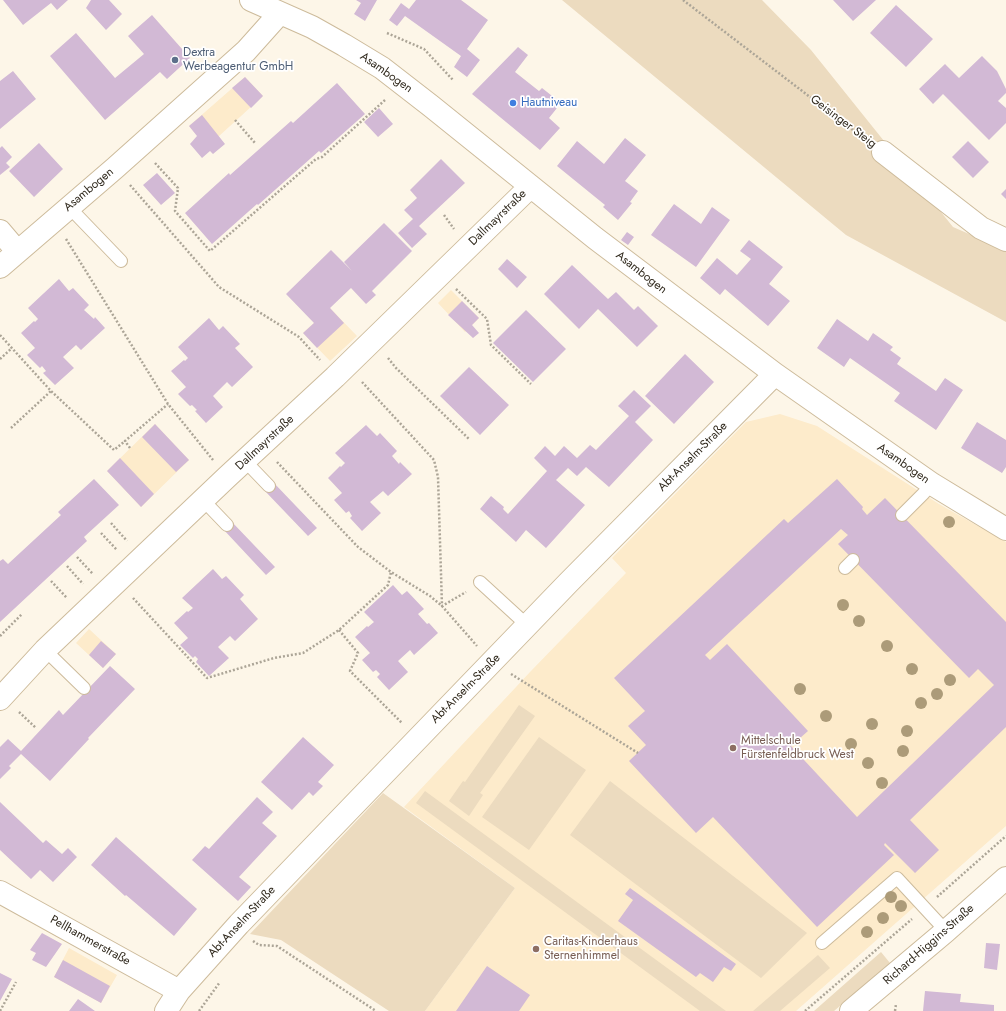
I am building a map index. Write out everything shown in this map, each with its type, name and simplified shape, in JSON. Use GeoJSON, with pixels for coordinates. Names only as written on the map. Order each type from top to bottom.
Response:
{"type":"FeatureCollection","features":[{"type":"Feature","properties":{"kind":"street","name":"Asambogen"},"geometry":{"type":"LineString","coordinates":[[251,0],[312,27],[344,44],[382,68],[530,187],[659,287],[775,374],[932,484],[1006,529]]}},
{"type":"Feature","properties":{"kind":"street","name":"Asambogen"},"geometry":{"type":"LineString","coordinates":[[0,267],[115,168],[246,51],[280,13]]}},
{"type":"Feature","properties":{"kind":"street","name":"Geisinger Steig"},"geometry":{"type":"LineString","coordinates":[[883,152],[981,228],[1006,240]]}},
{"type":"Feature","properties":{"kind":"street","name":"Dallmayrstraße"},"geometry":{"type":"LineString","coordinates":[[0,700],[45,650],[341,371],[530,187]]}},
{"type":"Feature","properties":{"kind":"street"},"geometry":{"type":"LineString","coordinates":[[0,231],[17,251]]}},
{"type":"Feature","properties":{"kind":"street","name":"Abt-Anselm-Straße"},"geometry":{"type":"LineString","coordinates":[[166,1011],[180,991],[234,930],[417,738],[775,374]]}},
{"type":"Feature","properties":{"kind":"street","name":"Richard-Higgins-Straße"},"geometry":{"type":"LineString","coordinates":[[850,1011],[946,931],[1006,878]]}},
{"type":"Feature","properties":{"kind":"street","name":"Pellhammerstraße"},"geometry":{"type":"LineString","coordinates":[[0,892],[180,991]]}},
{"type":"Feature","properties":{"kind":"lane"},"geometry":{"type":"LineString","coordinates":[[69,207],[121,261]]}},
{"type":"Feature","properties":{"kind":"lane"},"geometry":{"type":"LineString","coordinates":[[245,461],[269,486]]}},
{"type":"Feature","properties":{"kind":"lane"},"geometry":{"type":"LineString","coordinates":[[902,515],[932,484]]}},
{"type":"Feature","properties":{"kind":"lane"},"geometry":{"type":"LineString","coordinates":[[203,500],[227,525]]}},
{"type":"Feature","properties":{"kind":"lane"},"geometry":{"type":"LineString","coordinates":[[480,582],[528,626]]}},
{"type":"Feature","properties":{"kind":"lane"},"geometry":{"type":"LineString","coordinates":[[45,650],[84,688]]}},
{"type":"Feature","properties":{"kind":"lane"},"geometry":{"type":"LineString","coordinates":[[822,943],[896,878],[946,931]]}},
{"type":"Feature","properties":{"kind":"path","name":"Geisinger Steig"},"geometry":{"type":"LineString","coordinates":[[683,0],[883,152]]}},
{"type":"Feature","properties":{"kind":"path"},"geometry":{"type":"LineString","coordinates":[[387,33],[424,49],[453,80]]}},
{"type":"Feature","properties":{"kind":"path"},"geometry":{"type":"LineString","coordinates":[[162,171],[178,188],[175,211],[210,251],[316,159],[322,157],[390,95]]}},
{"type":"Feature","properties":{"kind":"path"},"geometry":{"type":"LineString","coordinates":[[235,120],[255,143]]}},
{"type":"Feature","properties":{"kind":"path"},"geometry":{"type":"LineString","coordinates":[[115,168],[219,287],[299,337],[341,371],[434,460],[438,477],[442,606]]}},
{"type":"Feature","properties":{"kind":"path"},"geometry":{"type":"LineString","coordinates":[[444,215],[456,232]]}},
{"type":"Feature","properties":{"kind":"path"},"geometry":{"type":"LineString","coordinates":[[52,221],[63,234],[168,404],[227,477]]}},
{"type":"Feature","properties":{"kind":"path"},"geometry":{"type":"LineString","coordinates":[[441,274],[487,319],[491,345],[531,384]]}},
{"type":"Feature","properties":{"kind":"path"},"geometry":{"type":"LineString","coordinates":[[0,335],[51,391],[114,450],[168,404]]}},
{"type":"Feature","properties":{"kind":"path"},"geometry":{"type":"LineString","coordinates":[[373,340],[396,368],[469,439]]}},
{"type":"Feature","properties":{"kind":"path"},"geometry":{"type":"LineString","coordinates":[[0,359],[12,348]]}},
{"type":"Feature","properties":{"kind":"path"},"geometry":{"type":"LineString","coordinates":[[11,428],[51,391]]}},
{"type":"Feature","properties":{"kind":"path"},"geometry":{"type":"LineString","coordinates":[[125,441],[130,448]]}},
{"type":"Feature","properties":{"kind":"path"},"geometry":{"type":"LineString","coordinates":[[262,446],[358,547],[392,572],[418,587],[442,606],[492,663],[638,753]]}},
{"type":"Feature","properties":{"kind":"path"},"geometry":{"type":"LineString","coordinates":[[111,524],[129,543]]}},
{"type":"Feature","properties":{"kind":"path"},"geometry":{"type":"LineString","coordinates":[[101,533],[119,552]]}},
{"type":"Feature","properties":{"kind":"path"},"geometry":{"type":"LineString","coordinates":[[77,557],[94,576]]}},
{"type":"Feature","properties":{"kind":"path"},"geometry":{"type":"LineString","coordinates":[[67,566],[84,586]]}},
{"type":"Feature","properties":{"kind":"path"},"geometry":{"type":"LineString","coordinates":[[117,581],[208,678],[274,658],[303,653],[339,630],[388,586],[392,572]]}},
{"type":"Feature","properties":{"kind":"path"},"geometry":{"type":"LineString","coordinates":[[51,581],[69,600]]}},
{"type":"Feature","properties":{"kind":"path"},"geometry":{"type":"LineString","coordinates":[[442,606],[476,586],[480,582]]}},
{"type":"Feature","properties":{"kind":"path"},"geometry":{"type":"LineString","coordinates":[[0,636],[22,614]]}},
{"type":"Feature","properties":{"kind":"path"},"geometry":{"type":"LineString","coordinates":[[339,630],[358,652],[350,671],[417,738]]}},
{"type":"Feature","properties":{"kind":"path"},"geometry":{"type":"LineString","coordinates":[[805,1011],[1006,836]]}},
{"type":"Feature","properties":{"kind":"path"},"geometry":{"type":"LineString","coordinates":[[234,930],[260,945],[277,946],[376,1011]]}},
{"type":"Feature","properties":{"kind":"path"},"geometry":{"type":"LineString","coordinates":[[0,1010],[16,982]]}},
{"type":"Feature","properties":{"kind":"path"},"geometry":{"type":"LineString","coordinates":[[199,1011],[220,982]]}},
{"type":"Feature","properties":{"kind":"shaded area"},"geometry":{"type":"Polygon","coordinates":[[[562,0],[762,0],[811,50],[953,227],[1006,250],[1006,322],[846,235],[562,0]]]}},
{"type":"Feature","properties":{"kind":"shaded area"},"geometry":{"type":"Polygon","coordinates":[[[245,77],[263,96],[207,147],[189,126],[245,77]]]}},
{"type":"Feature","properties":{"kind":"shaded area"},"geometry":{"type":"Polygon","coordinates":[[[451,290],[479,318],[465,332],[438,303],[451,290]]]}},
{"type":"Feature","properties":{"kind":"shaded area"},"geometry":{"type":"Polygon","coordinates":[[[330,308],[357,336],[330,361],[303,333],[330,308]]]}},
{"type":"Feature","properties":{"kind":"shaded area","name":"Mittelschule Fürstenfeldbruck West"},"geometry":{"type":"Polygon","coordinates":[[[780,414],[817,426],[939,504],[1006,542],[1006,826],[796,1011],[425,1011],[515,888],[404,807],[530,672],[626,573],[612,558],[746,422],[780,414]]]}},
{"type":"Feature","properties":{"kind":"shaded area"},"geometry":{"type":"Polygon","coordinates":[[[155,424],[189,460],[141,507],[107,471],[155,424]]]}},
{"type":"Feature","properties":{"kind":"shaded area"},"geometry":{"type":"Polygon","coordinates":[[[89,629],[116,654],[103,668],[76,643],[89,629]]]}},
{"type":"Feature","properties":{"kind":"shaded area"},"geometry":{"type":"Polygon","coordinates":[[[519,705],[535,716],[480,793],[483,795],[469,816],[449,801],[463,781],[465,782],[519,705]]]}},
{"type":"Feature","properties":{"kind":"shaded area"},"geometry":{"type":"Polygon","coordinates":[[[539,737],[586,770],[529,850],[482,817],[539,737]]]}},
{"type":"Feature","properties":{"kind":"shaded area"},"geometry":{"type":"Polygon","coordinates":[[[610,781],[807,933],[761,978],[570,835],[610,781]]]}},
{"type":"Feature","properties":{"kind":"shaded area"},"geometry":{"type":"Polygon","coordinates":[[[425,791],[726,1011],[700,1011],[416,803],[425,791]]]}},
{"type":"Feature","properties":{"kind":"shaded area"},"geometry":{"type":"Polygon","coordinates":[[[383,793],[515,888],[425,1011],[389,1011],[281,940],[250,934],[383,793]]]}},
{"type":"Feature","properties":{"kind":"shaded area"},"geometry":{"type":"Polygon","coordinates":[[[69,948],[117,975],[101,1003],[54,977],[69,948]]]}},
{"type":"Feature","properties":{"kind":"shaded area"},"geometry":{"type":"Polygon","coordinates":[[[881,952],[890,963],[834,1011],[814,1011],[881,952]]]}},
{"type":"Feature","properties":{"kind":"shaded area"},"geometry":{"type":"Polygon","coordinates":[[[818,955],[830,968],[780,1011],[753,1011],[818,955]]]}},
{"type":"Feature","properties":{"kind":"building"},"geometry":{"type":"Polygon","coordinates":[[[3,0],[68,0],[57,10],[51,3],[23,25],[3,0]]]}},
{"type":"Feature","properties":{"kind":"building"},"geometry":{"type":"Polygon","coordinates":[[[91,0],[109,0],[122,14],[106,30],[86,8],[91,0]]]}},
{"type":"Feature","properties":{"kind":"building"},"geometry":{"type":"Polygon","coordinates":[[[356,0],[377,0],[365,21],[354,14],[361,3],[356,0]]]}},
{"type":"Feature","properties":{"kind":"building"},"geometry":{"type":"Polygon","coordinates":[[[416,0],[461,0],[488,20],[467,49],[480,60],[467,77],[454,67],[461,56],[405,16],[397,26],[389,20],[401,3],[409,9],[416,0]]]}},
{"type":"Feature","properties":{"kind":"building"},"geometry":{"type":"Polygon","coordinates":[[[833,0],[876,0],[853,21],[833,0]]]}},
{"type":"Feature","properties":{"kind":"building"},"geometry":{"type":"Polygon","coordinates":[[[896,5],[933,39],[906,67],[870,33],[896,5]]]}},
{"type":"Feature","properties":{"kind":"building"},"geometry":{"type":"Polygon","coordinates":[[[152,15],[190,58],[167,79],[160,72],[105,120],[50,56],[76,33],[115,78],[144,54],[128,36],[152,15]]]}},
{"type":"Feature","properties":{"kind":"building"},"geometry":{"type":"Polygon","coordinates":[[[518,47],[528,55],[515,72],[539,91],[542,88],[561,103],[549,118],[560,128],[540,150],[472,94],[518,47]]]}},
{"type":"Feature","properties":{"kind":"building"},"geometry":{"type":"Polygon","coordinates":[[[982,56],[997,71],[1006,89],[1006,93],[998,101],[1006,108],[1006,123],[989,140],[943,94],[933,104],[919,89],[945,64],[959,78],[982,56]]]}},
{"type":"Feature","properties":{"kind":"building"},"geometry":{"type":"Polygon","coordinates":[[[13,71],[36,99],[0,129],[0,81],[13,71]]]}},
{"type":"Feature","properties":{"kind":"building"},"geometry":{"type":"Polygon","coordinates":[[[245,77],[263,96],[251,108],[232,88],[245,77]]]}},
{"type":"Feature","properties":{"kind":"building"},"geometry":{"type":"Polygon","coordinates":[[[337,83],[365,114],[321,153],[319,151],[212,244],[185,213],[229,173],[230,175],[291,121],[293,123],[337,83]]]}},
{"type":"Feature","properties":{"kind":"building"},"geometry":{"type":"Polygon","coordinates":[[[379,108],[393,124],[378,137],[364,122],[379,108]]]}},
{"type":"Feature","properties":{"kind":"building"},"geometry":{"type":"Polygon","coordinates":[[[202,115],[225,144],[213,154],[210,151],[202,158],[190,144],[197,136],[189,126],[202,115]]]}},
{"type":"Feature","properties":{"kind":"building"},"geometry":{"type":"Polygon","coordinates":[[[625,138],[646,155],[625,181],[638,191],[630,202],[632,203],[618,220],[603,207],[605,205],[557,166],[577,141],[604,164],[625,138]]]}},
{"type":"Feature","properties":{"kind":"building"},"geometry":{"type":"Polygon","coordinates":[[[968,141],[989,162],[973,178],[952,157],[968,141]]]}},
{"type":"Feature","properties":{"kind":"building"},"geometry":{"type":"Polygon","coordinates":[[[39,143],[63,169],[34,197],[9,171],[39,143]]]}},
{"type":"Feature","properties":{"kind":"building"},"geometry":{"type":"Polygon","coordinates":[[[2,146],[12,157],[6,163],[10,167],[0,175],[0,148],[2,146]]]}},
{"type":"Feature","properties":{"kind":"building"},"geometry":{"type":"Polygon","coordinates":[[[441,159],[465,183],[419,226],[427,234],[412,248],[398,233],[413,219],[404,210],[417,198],[410,190],[441,159]]]}},
{"type":"Feature","properties":{"kind":"building"},"geometry":{"type":"Polygon","coordinates":[[[157,173],[175,193],[161,205],[143,185],[157,173]]]}},
{"type":"Feature","properties":{"kind":"building"},"geometry":{"type":"Polygon","coordinates":[[[1006,189],[1006,199],[1001,194],[1006,189]]]}},
{"type":"Feature","properties":{"kind":"building"},"geometry":{"type":"Polygon","coordinates":[[[674,204],[701,224],[712,207],[730,220],[696,267],[651,235],[674,204]]]}},
{"type":"Feature","properties":{"kind":"building"},"geometry":{"type":"Polygon","coordinates":[[[384,223],[412,251],[372,291],[376,295],[366,304],[351,288],[330,308],[344,323],[317,348],[303,333],[314,323],[286,294],[331,250],[352,271],[344,262],[384,223]]]}},
{"type":"Feature","properties":{"kind":"building"},"geometry":{"type":"Polygon","coordinates":[[[627,232],[634,237],[628,245],[621,240],[627,232]]]}},
{"type":"Feature","properties":{"kind":"building"},"geometry":{"type":"Polygon","coordinates":[[[749,240],[783,267],[769,284],[790,301],[768,326],[725,289],[720,295],[700,278],[717,258],[737,275],[751,259],[740,251],[749,240]]]}},
{"type":"Feature","properties":{"kind":"building"},"geometry":{"type":"Polygon","coordinates":[[[507,259],[527,277],[517,288],[498,269],[507,259]]]}},
{"type":"Feature","properties":{"kind":"building"},"geometry":{"type":"Polygon","coordinates":[[[572,265],[608,299],[616,292],[634,310],[638,306],[658,326],[637,347],[598,309],[579,329],[544,294],[572,265]]]}},
{"type":"Feature","properties":{"kind":"building"},"geometry":{"type":"Polygon","coordinates":[[[59,279],[69,291],[73,288],[89,305],[84,310],[94,319],[95,317],[105,328],[81,350],[76,345],[63,357],[74,368],[55,385],[43,373],[46,371],[42,366],[40,368],[27,355],[35,348],[21,333],[38,319],[28,308],[59,279]]]}},
{"type":"Feature","properties":{"kind":"building"},"geometry":{"type":"Polygon","coordinates":[[[462,301],[479,318],[472,325],[479,333],[473,338],[448,315],[462,301]]]}},
{"type":"Feature","properties":{"kind":"building"},"geometry":{"type":"Polygon","coordinates":[[[526,310],[566,349],[533,382],[493,343],[526,310]]]}},
{"type":"Feature","properties":{"kind":"building"},"geometry":{"type":"Polygon","coordinates":[[[209,318],[219,330],[223,326],[240,344],[235,348],[253,367],[232,387],[227,382],[213,396],[223,407],[206,423],[195,411],[197,410],[192,405],[190,406],[178,394],[186,387],[171,371],[188,358],[178,347],[209,318]]]}},
{"type":"Feature","properties":{"kind":"building"},"geometry":{"type":"Polygon","coordinates":[[[837,319],[868,341],[873,333],[893,347],[890,350],[901,358],[897,364],[936,391],[945,378],[963,390],[936,430],[894,401],[900,393],[850,358],[844,367],[817,348],[837,319]]]}},
{"type":"Feature","properties":{"kind":"building"},"geometry":{"type":"Polygon","coordinates":[[[685,354],[714,382],[674,424],[645,396],[685,354]]]}},
{"type":"Feature","properties":{"kind":"building"},"geometry":{"type":"Polygon","coordinates":[[[469,367],[509,405],[480,435],[440,396],[469,367]]]}},
{"type":"Feature","properties":{"kind":"building"},"geometry":{"type":"Polygon","coordinates":[[[634,390],[651,406],[635,422],[653,440],[609,487],[586,467],[577,476],[568,468],[556,480],[585,505],[546,548],[526,530],[516,542],[480,509],[491,496],[504,507],[503,509],[508,514],[547,471],[534,458],[545,446],[555,456],[564,446],[577,458],[590,445],[596,450],[629,416],[618,406],[634,390]]]}},
{"type":"Feature","properties":{"kind":"building"},"geometry":{"type":"Polygon","coordinates":[[[977,422],[1006,440],[1006,467],[1002,473],[961,448],[977,422]]]}},
{"type":"Feature","properties":{"kind":"building"},"geometry":{"type":"Polygon","coordinates":[[[155,424],[189,460],[176,472],[142,437],[155,424]]]}},
{"type":"Feature","properties":{"kind":"building"},"geometry":{"type":"Polygon","coordinates":[[[366,425],[377,436],[380,433],[397,451],[392,456],[399,464],[400,462],[412,474],[388,496],[383,491],[370,502],[381,513],[362,531],[350,518],[352,516],[349,511],[346,513],[334,500],[342,493],[328,478],[345,463],[335,453],[366,425]]]}},
{"type":"Feature","properties":{"kind":"building"},"geometry":{"type":"Polygon","coordinates":[[[120,458],[154,494],[141,507],[107,471],[120,458]]]}},
{"type":"Feature","properties":{"kind":"building"},"geometry":{"type":"Polygon","coordinates":[[[94,479],[119,505],[84,537],[87,541],[0,622],[0,561],[3,559],[8,564],[61,515],[58,512],[94,479]]]}},
{"type":"Feature","properties":{"kind":"building"},"geometry":{"type":"Polygon","coordinates":[[[837,479],[863,507],[862,509],[867,515],[885,498],[1006,622],[1006,727],[910,820],[939,850],[915,873],[885,843],[884,845],[894,855],[817,927],[713,817],[696,833],[629,761],[646,745],[628,726],[645,711],[614,678],[784,519],[788,523],[837,479]],[[841,529],[705,655],[710,660],[727,644],[808,731],[791,746],[857,817],[994,685],[978,669],[969,678],[838,544],[848,535],[841,529]]]}},
{"type":"Feature","properties":{"kind":"building"},"geometry":{"type":"Polygon","coordinates":[[[273,482],[317,528],[308,536],[264,490],[273,482]]]}},
{"type":"Feature","properties":{"kind":"building"},"geometry":{"type":"Polygon","coordinates":[[[231,521],[275,567],[266,575],[223,529],[231,521]]]}},
{"type":"Feature","properties":{"kind":"building"},"geometry":{"type":"Polygon","coordinates":[[[213,569],[222,579],[226,576],[244,595],[240,599],[258,619],[235,641],[230,636],[218,647],[229,658],[209,676],[196,662],[198,659],[195,656],[193,658],[180,645],[188,638],[174,623],[187,611],[188,612],[193,608],[182,598],[213,569]]]}},
{"type":"Feature","properties":{"kind":"building"},"geometry":{"type":"Polygon","coordinates":[[[393,585],[402,595],[407,591],[424,609],[418,614],[438,633],[414,655],[410,650],[398,661],[408,672],[389,690],[377,677],[380,674],[376,670],[373,672],[362,660],[370,653],[355,637],[374,622],[364,612],[393,585]]]}},
{"type":"Feature","properties":{"kind":"building"},"geometry":{"type":"Polygon","coordinates":[[[101,641],[116,654],[103,668],[89,655],[101,641]]]}},
{"type":"Feature","properties":{"kind":"building"},"geometry":{"type":"Polygon","coordinates":[[[110,666],[135,689],[88,738],[89,739],[50,781],[21,754],[9,766],[11,768],[0,779],[0,747],[8,739],[21,751],[59,710],[63,715],[110,666]]]}},
{"type":"Feature","properties":{"kind":"building"},"geometry":{"type":"Polygon","coordinates":[[[303,737],[334,765],[318,782],[323,786],[313,796],[309,792],[292,810],[261,782],[303,737]]]}},
{"type":"Feature","properties":{"kind":"building"},"geometry":{"type":"Polygon","coordinates":[[[257,797],[273,812],[262,823],[277,836],[239,877],[251,887],[238,901],[192,860],[205,846],[209,849],[257,797]]]}},
{"type":"Feature","properties":{"kind":"building"},"geometry":{"type":"Polygon","coordinates":[[[0,802],[43,843],[46,840],[62,854],[68,848],[77,857],[53,882],[40,870],[31,879],[0,850],[0,802]]]}},
{"type":"Feature","properties":{"kind":"building"},"geometry":{"type":"Polygon","coordinates":[[[116,837],[197,909],[174,936],[126,895],[125,896],[91,865],[116,837]]]}},
{"type":"Feature","properties":{"kind":"building"},"geometry":{"type":"Polygon","coordinates":[[[630,888],[736,964],[731,971],[724,967],[713,982],[700,973],[696,977],[618,921],[633,900],[625,894],[630,888]]]}},
{"type":"Feature","properties":{"kind":"building"},"geometry":{"type":"Polygon","coordinates":[[[42,933],[62,944],[46,967],[32,960],[36,953],[30,950],[42,933]]]}},
{"type":"Feature","properties":{"kind":"building"},"geometry":{"type":"Polygon","coordinates":[[[986,943],[1000,944],[997,970],[984,968],[986,943]]]}},
{"type":"Feature","properties":{"kind":"building"},"geometry":{"type":"Polygon","coordinates":[[[63,960],[110,986],[101,1003],[54,977],[63,960]]]}},
{"type":"Feature","properties":{"kind":"building"},"geometry":{"type":"Polygon","coordinates":[[[487,966],[530,995],[519,1011],[456,1011],[487,966]]]}},
{"type":"Feature","properties":{"kind":"building"},"geometry":{"type":"Polygon","coordinates":[[[0,973],[12,979],[0,1001],[0,973]]]}},
{"type":"Feature","properties":{"kind":"building"},"geometry":{"type":"Polygon","coordinates":[[[925,991],[961,994],[960,1002],[994,1005],[994,1011],[923,1011],[925,991]]]}},
{"type":"Feature","properties":{"kind":"building"},"geometry":{"type":"Polygon","coordinates":[[[78,999],[95,1011],[69,1011],[78,999]]]}},
{"type":"Feature","properties":{"kind":"place","name":"Dextra Werbeagentur GmbH"},"geometry":{"type":"Point","coordinates":[175,60]}},
{"type":"Feature","properties":{"kind":"place","name":"Hautniveau"},"geometry":{"type":"Point","coordinates":[513,103]}},
{"type":"Feature","properties":{"kind":"place","name":"Mittelschule Fürstenfeldbruck West"},"geometry":{"type":"Point","coordinates":[733,748]}},
{"type":"Feature","properties":{"kind":"place","name":"Caritas-Kinderhaus Sternenhimmel"},"geometry":{"type":"Point","coordinates":[536,949]}}]}
